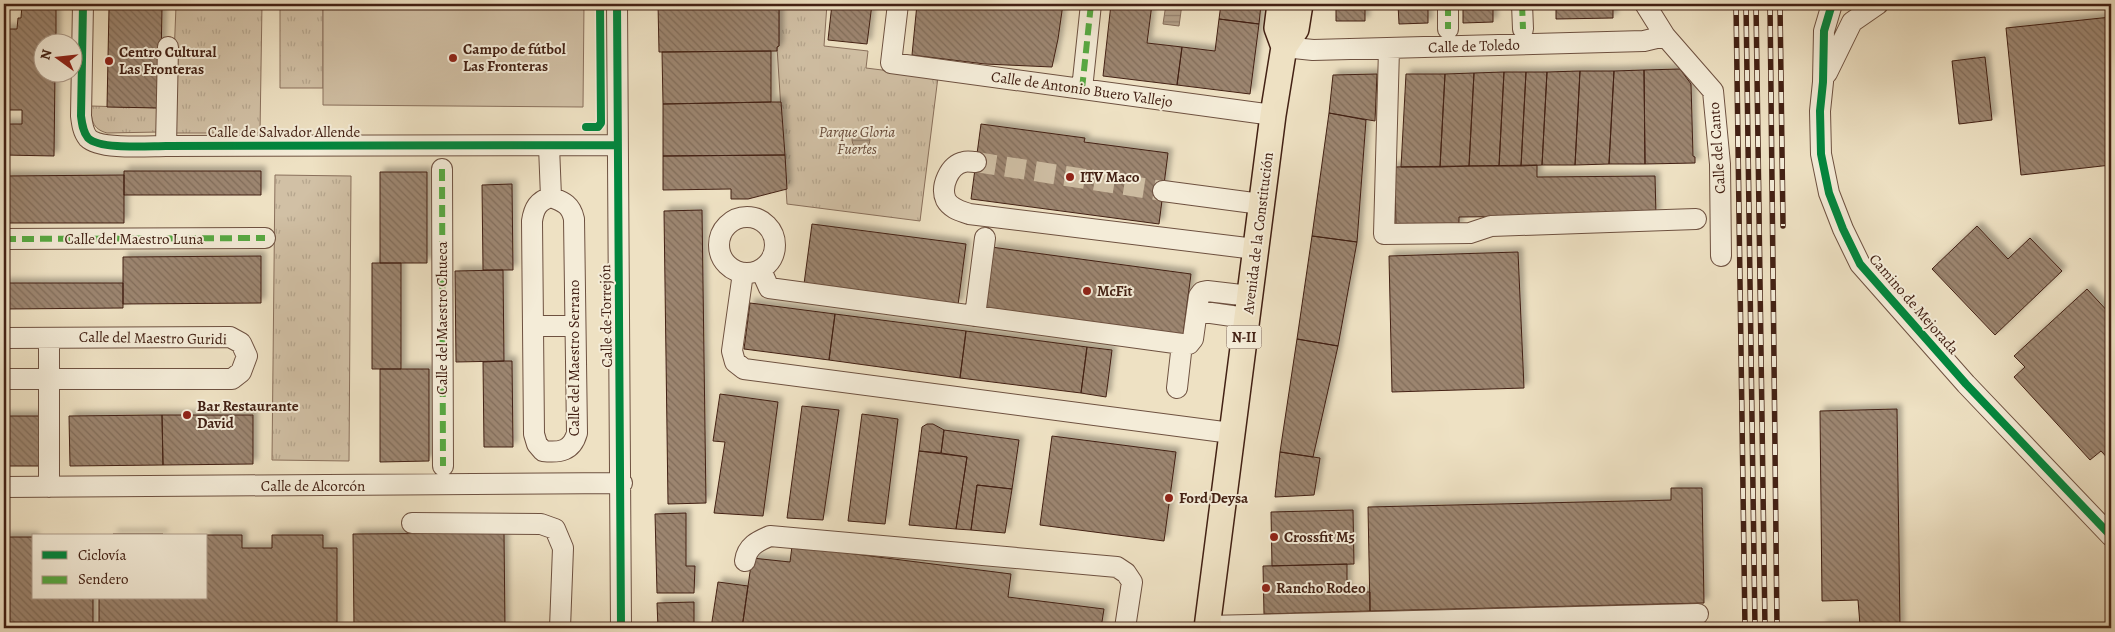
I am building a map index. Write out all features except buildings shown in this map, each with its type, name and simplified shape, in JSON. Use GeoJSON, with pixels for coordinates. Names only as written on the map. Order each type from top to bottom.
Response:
{"type":"FeatureCollection","features":[{"type":"Feature","properties":{"kind":"main road","name":"Avenida de la Constitución"},"geometry":{"type":"LineString","coordinates":[[1280,4],[1277,28],[1284,47]]}},
{"type":"Feature","properties":{"kind":"main road","name":"Avenida de la Constitución"},"geometry":{"type":"LineString","coordinates":[[1207,627],[1230,433],[1273,115],[1284,47],[1296,29],[1300,4]]}},
{"type":"Feature","properties":{"kind":"street","name":"Calle de Salvador Allende"},"geometry":{"type":"LineString","coordinates":[[83,4],[82,128],[89,139],[99,144],[114,146],[617,145]]}},
{"type":"Feature","properties":{"kind":"street","name":"Calle de Torrejón"},"geometry":{"type":"LineString","coordinates":[[616,4],[622,483],[621,628]]}},
{"type":"Feature","properties":{"kind":"street","name":"Calle de Antonio Buero Vallejo"},"geometry":{"type":"LineString","coordinates":[[898,4],[891,63],[1273,115]]}},
{"type":"Feature","properties":{"kind":"street"},"geometry":{"type":"LineString","coordinates":[[1082,89],[1091,4]]}},
{"type":"Feature","properties":{"kind":"street"},"geometry":{"type":"LineString","coordinates":[[1448,4],[1448,29]]}},
{"type":"Feature","properties":{"kind":"street"},"geometry":{"type":"LineString","coordinates":[[1522,4],[1523,29]]}},
{"type":"Feature","properties":{"kind":"street","name":"Calle del Canto"},"geometry":{"type":"LineString","coordinates":[[1646,4],[1665,36],[1713,91],[1720,164],[1722,256]]}},
{"type":"Feature","properties":{"kind":"street","name":"Camino de Mejorada"},"geometry":{"type":"LineString","coordinates":[[1832,4],[1824,31],[1823,82],[1820,110],[1821,154],[1827,183],[1843,229],[1860,264],[1966,384],[2111,536]]}},
{"type":"Feature","properties":{"kind":"street","name":"Camino de Mejorada"},"geometry":{"type":"LineString","coordinates":[[1823,82],[1852,22],[1878,4]]}},
{"type":"Feature","properties":{"kind":"street","name":"Calle de Toledo"},"geometry":{"type":"LineString","coordinates":[[1284,47],[1312,50],[1389,49],[1644,41],[1665,36]]}},
{"type":"Feature","properties":{"kind":"street"},"geometry":{"type":"LineString","coordinates":[[166,146],[168,47]]}},
{"type":"Feature","properties":{"kind":"street"},"geometry":{"type":"LineString","coordinates":[[1389,49],[1384,234],[1470,233],[1491,226],[1696,219]]}},
{"type":"Feature","properties":{"kind":"street"},"geometry":{"type":"LineString","coordinates":[[549,146],[551,197]]}},
{"type":"Feature","properties":{"kind":"street"},"geometry":{"type":"LineString","coordinates":[[976,162],[964,162],[954,167],[947,176],[945,188],[946,200],[955,209],[969,214],[1255,250]]}},
{"type":"Feature","properties":{"kind":"street","name":"Calle del Maestro Chueca"},"geometry":{"type":"LineString","coordinates":[[442,169],[443,466]]}},
{"type":"Feature","properties":{"kind":"street"},"geometry":{"type":"LineString","coordinates":[[1163,191],[1261,204]]}},
{"type":"Feature","properties":{"kind":"street","name":"Calle del Maestro Serrano"},"geometry":{"type":"LineString","coordinates":[[551,197],[564,202],[572,208],[575,326],[577,433],[574,443],[566,450],[555,452],[543,451],[537,444],[534,434],[532,221],[534,209],[541,200],[551,197]]}},
{"type":"Feature","properties":{"kind":"street","name":"Calle del Maestro Luna"},"geometry":{"type":"LineString","coordinates":[[4,239],[265,238]]}},
{"type":"Feature","properties":{"kind":"street"},"geometry":{"type":"LineString","coordinates":[[975,316],[985,238]]}},
{"type":"Feature","properties":{"kind":"street"},"geometry":{"type":"LineString","coordinates":[[1230,433],[744,368],[735,362],[732,351],[752,271],[769,288],[1182,344],[1189,344],[1193,339],[1197,311],[1248,307]]}},
{"type":"Feature","properties":{"kind":"street"},"geometry":{"type":"LineString","coordinates":[[533,326],[575,326]]}},
{"type":"Feature","properties":{"kind":"street","name":"Calle del Maestro Guridi"},"geometry":{"type":"LineString","coordinates":[[4,338],[230,337],[241,343],[247,356],[241,372],[232,379],[4,379]]}},
{"type":"Feature","properties":{"kind":"street"},"geometry":{"type":"LineString","coordinates":[[49,338],[49,487]]}},
{"type":"Feature","properties":{"kind":"street"},"geometry":{"type":"LineString","coordinates":[[1177,388],[1182,344]]}},
{"type":"Feature","properties":{"kind":"street","name":"Calle de Alcorcón"},"geometry":{"type":"LineString","coordinates":[[4,487],[622,483]]}},
{"type":"Feature","properties":{"kind":"street"},"geometry":{"type":"LineString","coordinates":[[412,523],[541,524],[555,529],[563,548],[560,628]]}},
{"type":"Feature","properties":{"kind":"street"},"geometry":{"type":"LineString","coordinates":[[745,561],[746,554],[755,542],[770,536],[1117,567],[1126,573],[1132,582],[1126,628]]}},
{"type":"Feature","properties":{"kind":"street"},"geometry":{"type":"LineString","coordinates":[[1207,627],[1698,614]]}},
{"type":"Feature","properties":{"kind":"green space"},"geometry":{"type":"Polygon","coordinates":[[[165,4],[262,4],[260,133],[171,133],[176,6],[165,6],[165,4]]]}},
{"type":"Feature","properties":{"kind":"green space"},"geometry":{"type":"Polygon","coordinates":[[[280,4],[323,4],[323,88],[280,88],[280,4]]]}},
{"type":"Feature","properties":{"kind":"green space","name":"Campo de fútbol Las Fronteras"},"geometry":{"type":"Polygon","coordinates":[[[323,4],[584,4],[583,107],[323,105],[323,4]]]}},
{"type":"Feature","properties":{"kind":"green space","name":"Parque Gloria Fuertes"},"geometry":{"type":"Polygon","coordinates":[[[779,4],[827,4],[824,46],[868,51],[866,68],[938,77],[920,221],[787,204],[777,47],[779,46],[779,4]]]}},
{"type":"Feature","properties":{"kind":"green space"},"geometry":{"type":"Polygon","coordinates":[[[91,106],[160,108],[159,132],[107,133],[98,129],[93,123],[91,106]]]}},
{"type":"Feature","properties":{"kind":"green space"},"geometry":{"type":"Polygon","coordinates":[[[275,175],[351,176],[349,461],[272,460],[275,175]]]}},
{"type":"Feature","properties":{"kind":"shaded area"},"geometry":{"type":"Polygon","coordinates":[[[1166,4],[1182,4],[1179,26],[1163,24],[1166,4]]]}},
{"type":"Feature","properties":{"kind":"shaded area"},"geometry":{"type":"Polygon","coordinates":[[[857,131],[865,131],[870,136],[868,147],[857,149],[852,144],[852,136],[857,131]]]}},
{"type":"Feature","properties":{"kind":"tunnel"},"geometry":{"type":"LineString","coordinates":[[976,162],[1163,191]]}},
{"type":"Feature","properties":{"kind":"railway"},"geometry":{"type":"LineString","coordinates":[[1736,4],[1745,628]]}},
{"type":"Feature","properties":{"kind":"railway"},"geometry":{"type":"LineString","coordinates":[[1746,4],[1755,628]]}},
{"type":"Feature","properties":{"kind":"railway"},"geometry":{"type":"LineString","coordinates":[[1756,4],[1765,628]]}},
{"type":"Feature","properties":{"kind":"railway"},"geometry":{"type":"LineString","coordinates":[[1770,4],[1777,628]]}},
{"type":"Feature","properties":{"kind":"railway"},"geometry":{"type":"LineString","coordinates":[[1780,4],[1783,226]]}},
{"type":"Feature","properties":{"kind":"marked path"},"geometry":{"type":"LineString","coordinates":[[1082,89],[1091,4]]}},
{"type":"Feature","properties":{"kind":"marked path"},"geometry":{"type":"LineString","coordinates":[[1448,4],[1448,29]]}},
{"type":"Feature","properties":{"kind":"marked path"},"geometry":{"type":"LineString","coordinates":[[1522,4],[1523,29]]}},
{"type":"Feature","properties":{"kind":"marked path"},"geometry":{"type":"LineString","coordinates":[[442,169],[443,466]]}},
{"type":"Feature","properties":{"kind":"marked path"},"geometry":{"type":"LineString","coordinates":[[4,239],[265,238]]}},
{"type":"Feature","properties":{"kind":"cycle path"},"geometry":{"type":"LineString","coordinates":[[83,4],[81,119],[84,131],[88,138],[94,142],[113,146],[137,147],[617,145]]}},
{"type":"Feature","properties":{"kind":"cycle path"},"geometry":{"type":"LineString","coordinates":[[586,127],[598,127],[601,123],[600,4]]}},
{"type":"Feature","properties":{"kind":"cycle path"},"geometry":{"type":"LineString","coordinates":[[617,4],[621,628]]}},
{"type":"Feature","properties":{"kind":"cycle path"},"geometry":{"type":"LineString","coordinates":[[1832,4],[1824,31],[1823,82],[1820,111],[1821,154],[1829,193],[1843,229],[1860,264],[1966,384],[2111,536]]}},
{"type":"Feature","properties":{"kind":"place","name":"Campo de fútbol Las Fronteras"},"geometry":{"type":"Point","coordinates":[453,58]}},
{"type":"Feature","properties":{"kind":"place","name":"Centro Cultural Las Fronteras"},"geometry":{"type":"Point","coordinates":[109,61]}},
{"type":"Feature","properties":{"kind":"place","name":"ITV Maco"},"geometry":{"type":"Point","coordinates":[1070,177]}},
{"type":"Feature","properties":{"kind":"place","name":"McFit"},"geometry":{"type":"Point","coordinates":[1087,291]}},
{"type":"Feature","properties":{"kind":"place","name":"Bar Restaurante David"},"geometry":{"type":"Point","coordinates":[187,415]}},
{"type":"Feature","properties":{"kind":"place","name":"Ford Deysa"},"geometry":{"type":"Point","coordinates":[1169,498]}},
{"type":"Feature","properties":{"kind":"place","name":"Crossfit M5"},"geometry":{"type":"Point","coordinates":[1274,537]}},
{"type":"Feature","properties":{"kind":"place","name":"Rancho Rodeo"},"geometry":{"type":"Point","coordinates":[1266,588]}}]}
